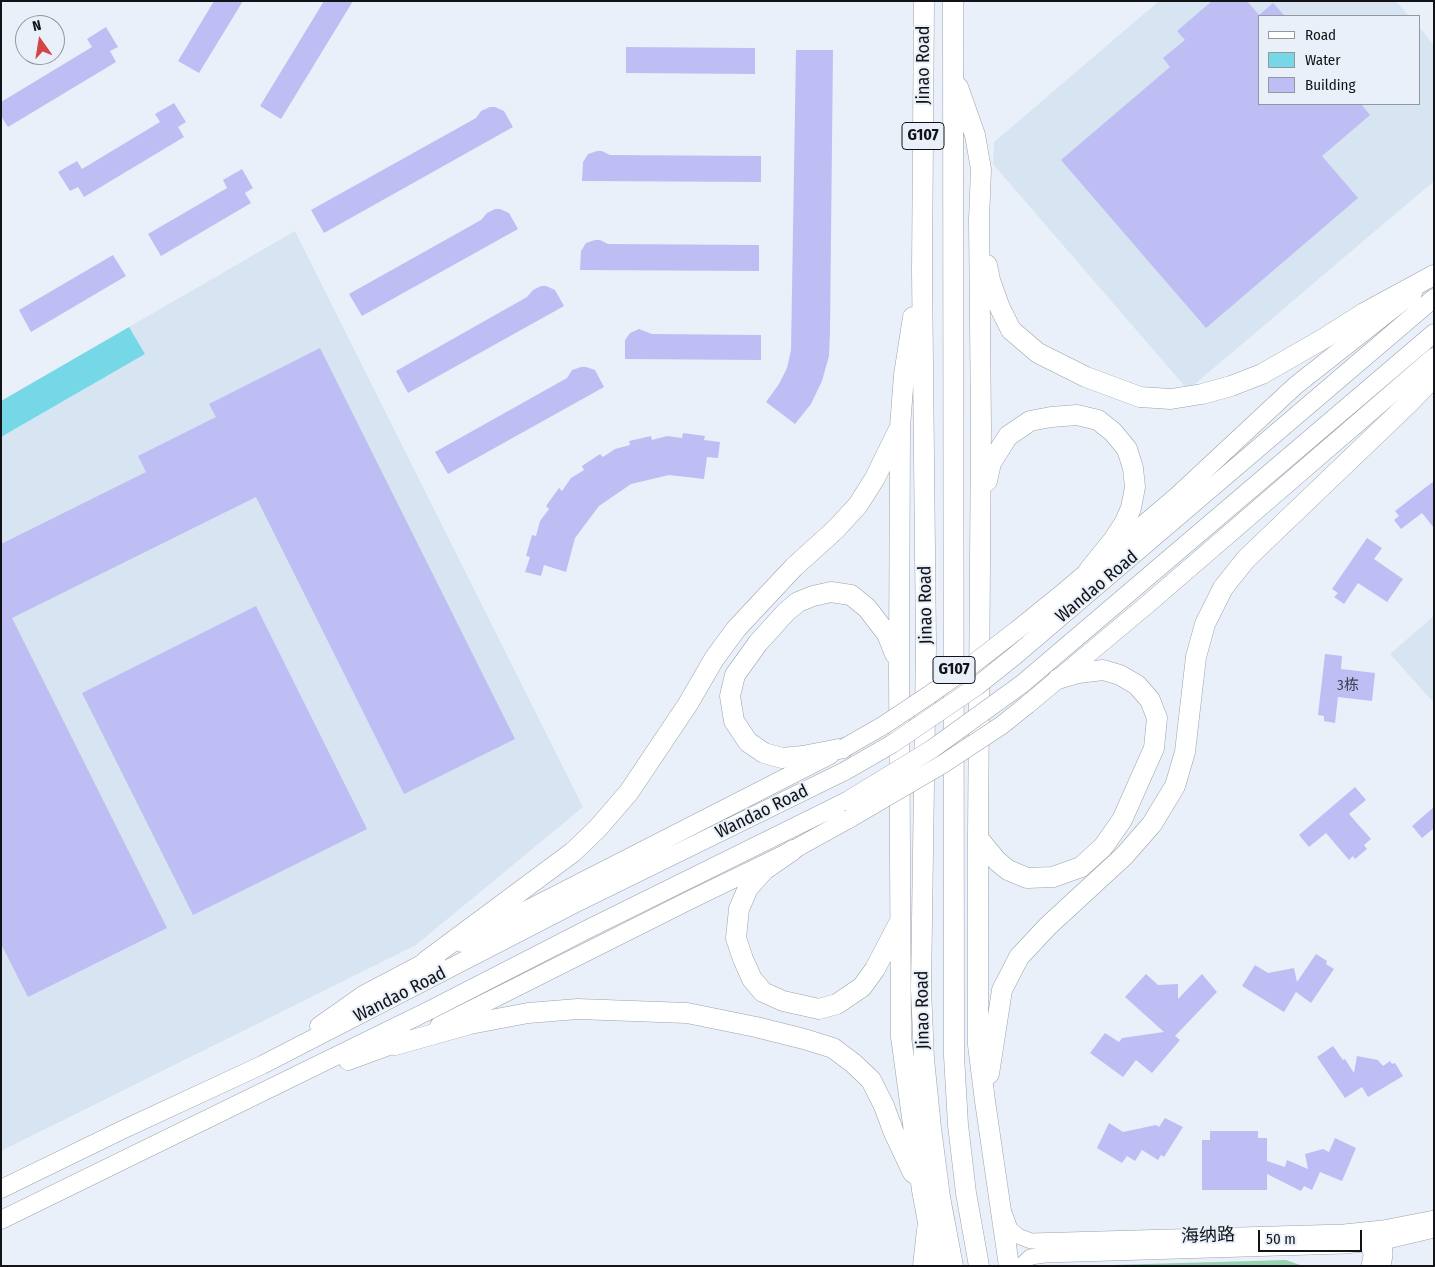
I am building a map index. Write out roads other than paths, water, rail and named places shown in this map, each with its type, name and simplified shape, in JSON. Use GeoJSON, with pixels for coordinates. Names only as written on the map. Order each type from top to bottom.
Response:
{"type":"FeatureCollection","features":[{"type":"Feature","properties":{"kind":"highway","name":"Jinao Road"},"geometry":{"type":"LineString","coordinates":[[924,1],[922,271],[926,645],[921,990],[924,1059],[931,1128],[940,1196],[953,1266]]}},
{"type":"Feature","properties":{"kind":"highway","name":"Jinao Road"},"geometry":{"type":"LineString","coordinates":[[953,1],[954,1056],[958,1124],[978,1266]]}},
{"type":"Feature","properties":{"kind":"highway"},"geometry":{"type":"LineString","coordinates":[[953,73],[975,135],[980,169],[981,426],[978,1044],[1009,1266]]}},
{"type":"Feature","properties":{"kind":"highway"},"geometry":{"type":"LineString","coordinates":[[979,220],[990,280],[1000,308],[1012,330],[1038,354],[1086,377],[1140,397],[1171,399],[1202,394],[1231,386],[1262,374],[1364,313],[1434,275]]}},
{"type":"Feature","properties":{"kind":"highway"},"geometry":{"type":"LineString","coordinates":[[922,271],[904,375],[900,427],[898,672],[901,1037],[922,1190],[936,1266]]}},
{"type":"Feature","properties":{"kind":"highway"},"geometry":{"type":"LineString","coordinates":[[985,1101],[1002,990],[1019,957],[1048,926],[1124,856],[1152,824],[1174,786],[1185,752],[1196,657],[1205,624],[1223,588],[1246,560],[1410,403],[1434,377]]}},
{"type":"Feature","properties":{"kind":"highway"},"geometry":{"type":"LineString","coordinates":[[980,512],[991,463],[1008,436],[1030,421],[1051,417],[1077,415],[1098,420],[1113,432],[1127,449],[1133,468],[1135,487],[1126,522],[1089,570]]}},
{"type":"Feature","properties":{"kind":"highway"},"geometry":{"type":"LineString","coordinates":[[426,962],[573,852],[598,828],[629,792],[736,628],[794,567],[858,506],[875,478],[900,427]]}},
{"type":"Feature","properties":{"kind":"highway"},"geometry":{"type":"LineString","coordinates":[[844,748],[782,758],[764,754],[748,742],[734,721],[730,696],[735,675],[758,643],[786,612],[798,602],[831,592],[851,595],[867,608],[887,634],[895,649],[898,672]]}},
{"type":"Feature","properties":{"kind":"highway"},"geometry":{"type":"LineString","coordinates":[[978,838],[997,861],[1008,870],[1027,878],[1053,877],[1081,867],[1103,847],[1122,820],[1154,748],[1157,718],[1150,700],[1137,685],[1120,675],[1103,670],[1078,673],[1058,679]]}},
{"type":"Feature","properties":{"kind":"highway"},"geometry":{"type":"LineString","coordinates":[[793,850],[764,870],[748,888],[739,909],[736,938],[742,959],[752,979],[763,992],[783,1001],[819,1009],[837,1004],[862,987],[871,975],[901,919]]}},
{"type":"Feature","properties":{"kind":"highway"},"geometry":{"type":"LineString","coordinates":[[395,1045],[470,1024],[528,1013],[578,1009],[687,1013],[804,1039],[833,1048],[871,1080],[922,1190]]}},
{"type":"Feature","properties":{"kind":"main road"},"geometry":{"type":"LineString","coordinates":[[262,1065],[363,996],[697,822],[844,748],[884,725],[929,695],[1017,630],[1177,496],[1295,386],[1434,279]]}},
{"type":"Feature","properties":{"kind":"main road","name":"Wandao Road"},"geometry":{"type":"LineString","coordinates":[[1,1189],[262,1065],[576,903],[845,771],[892,744],[977,686],[1017,654],[1434,298]]}},
{"type":"Feature","properties":{"kind":"main road","name":"Wandao Road"},"geometry":{"type":"LineString","coordinates":[[1,1220],[279,1085],[847,801],[932,749],[992,708],[1022,684],[1434,333]]}},
{"type":"Feature","properties":{"kind":"main road"},"geometry":{"type":"LineString","coordinates":[[279,1085],[395,1045],[447,1023],[793,850],[943,764],[1002,725],[1027,705],[1434,357]]}},
{"type":"Feature","properties":{"kind":"main road"},"geometry":{"type":"LineString","coordinates":[[922,1266],[927,1217]]}},
{"type":"Feature","properties":{"kind":"street","name":"海纳路"},"geometry":{"type":"LineString","coordinates":[[1001,1205],[1010,1229],[1018,1236],[1031,1241],[1344,1232],[1376,1236],[1434,1218]]}},
{"type":"Feature","properties":{"kind":"street","name":"海纳路"},"geometry":{"type":"LineString","coordinates":[[1021,1266],[1030,1257],[1045,1255],[1316,1248],[1376,1236],[1434,1230]]}},
{"type":"Feature","properties":{"kind":"street"},"geometry":{"type":"LineString","coordinates":[[1369,1266],[1376,1236]]}},
{"type":"Feature","properties":{"kind":"street"},"geometry":{"type":"LineString","coordinates":[[1376,1236],[1385,1255],[1383,1266]]}},
{"type":"Feature","properties":{"kind":"water"},"geometry":{"type":"Polygon","coordinates":[[[129,327],[145,354],[1,437],[1,401],[129,327]]]}}]}
